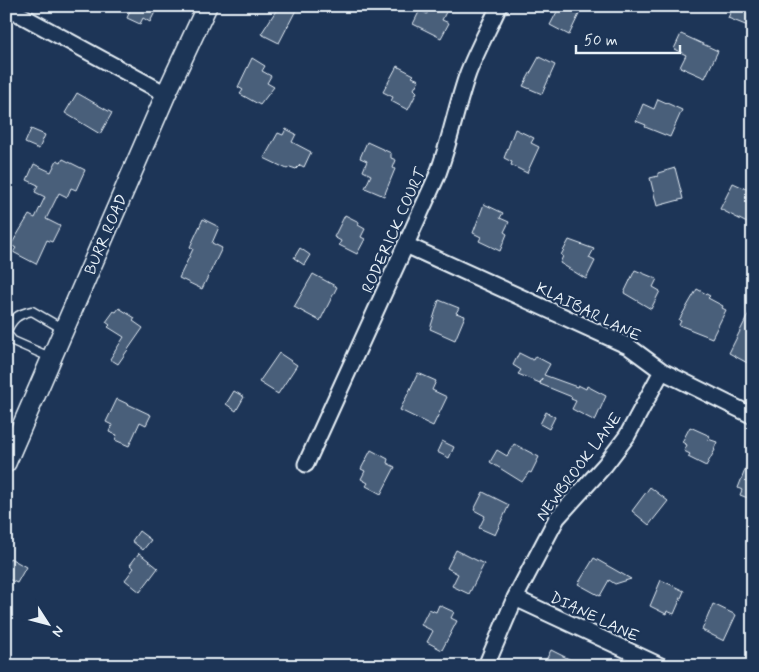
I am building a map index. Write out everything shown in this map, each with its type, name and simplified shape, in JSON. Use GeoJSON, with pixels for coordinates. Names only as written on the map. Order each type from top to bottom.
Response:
{"type":"FeatureCollection","features":[{"type":"Feature","properties":{"kind":"street","name":"BURR ROAD"},"geometry":{"type":"LineString","coordinates":[[6,463],[166,94],[207,6]]}},
{"type":"Feature","properties":{"kind":"street","name":"RODERICK COURT"},"geometry":{"type":"LineString","coordinates":[[306,464],[446,154],[454,117],[468,72],[499,6]]}},
{"type":"Feature","properties":{"kind":"street"},"geometry":{"type":"LineString","coordinates":[[6,8],[166,94]]}},
{"type":"Feature","properties":{"kind":"street","name":"KLAIBAR LANE"},"geometry":{"type":"LineString","coordinates":[[406,246],[628,346],[662,371],[753,416]]}},
{"type":"Feature","properties":{"kind":"street","name":"NEWBROOK LANE"},"geometry":{"type":"LineString","coordinates":[[486,666],[515,598],[557,518],[627,436],[662,371]]}},
{"type":"Feature","properties":{"kind":"street","name":"DIANE LANE"},"geometry":{"type":"LineString","coordinates":[[515,598],[661,666]]}},
{"type":"Feature","properties":{"kind":"lane"},"geometry":{"type":"LineString","coordinates":[[52,358],[13,341],[6,333],[12,319],[21,313],[32,311],[64,330]]}},
{"type":"Feature","properties":{"kind":"building"},"geometry":{"type":"Polygon","coordinates":[[[122,6],[158,6],[150,22],[143,18],[140,24],[127,18],[130,11],[122,6]]]}},
{"type":"Feature","properties":{"kind":"building"},"geometry":{"type":"Polygon","coordinates":[[[279,6],[290,6],[296,10],[279,43],[261,34],[279,6]]]}},
{"type":"Feature","properties":{"kind":"building"},"geometry":{"type":"Polygon","coordinates":[[[430,6],[449,6],[442,20],[449,23],[441,38],[413,24],[420,10],[427,14],[430,6]]]}},
{"type":"Feature","properties":{"kind":"building"},"geometry":{"type":"Polygon","coordinates":[[[560,6],[583,6],[569,35],[550,25],[560,6]]]}},
{"type":"Feature","properties":{"kind":"building"},"geometry":{"type":"Polygon","coordinates":[[[733,6],[753,6],[753,28],[728,18],[733,6]]]}},
{"type":"Feature","properties":{"kind":"building"},"geometry":{"type":"Polygon","coordinates":[[[681,34],[718,51],[705,78],[680,67],[686,55],[674,49],[681,34]]]}},
{"type":"Feature","properties":{"kind":"building"},"geometry":{"type":"Polygon","coordinates":[[[539,57],[555,65],[542,94],[523,86],[539,57]]]}},
{"type":"Feature","properties":{"kind":"building"},"geometry":{"type":"Polygon","coordinates":[[[252,58],[265,66],[262,71],[271,76],[267,83],[274,87],[260,105],[240,94],[243,90],[238,87],[252,58]]]}},
{"type":"Feature","properties":{"kind":"building"},"geometry":{"type":"Polygon","coordinates":[[[397,66],[414,75],[412,77],[419,80],[414,89],[417,92],[408,110],[391,101],[393,97],[383,92],[397,66]]]}},
{"type":"Feature","properties":{"kind":"building"},"geometry":{"type":"Polygon","coordinates":[[[77,93],[112,113],[100,134],[65,113],[77,93]]]}},
{"type":"Feature","properties":{"kind":"building"},"geometry":{"type":"Polygon","coordinates":[[[658,99],[682,110],[670,137],[645,127],[646,125],[636,121],[643,104],[654,109],[658,99]]]}},
{"type":"Feature","properties":{"kind":"building"},"geometry":{"type":"Polygon","coordinates":[[[31,129],[45,135],[39,149],[25,143],[31,129]]]}},
{"type":"Feature","properties":{"kind":"building"},"geometry":{"type":"Polygon","coordinates":[[[286,129],[296,134],[292,142],[311,152],[304,167],[300,165],[296,169],[290,167],[287,169],[264,158],[278,133],[283,135],[286,129]]]}},
{"type":"Feature","properties":{"kind":"building"},"geometry":{"type":"Polygon","coordinates":[[[515,129],[534,138],[531,143],[539,147],[527,173],[511,165],[512,162],[504,158],[515,129]]]}},
{"type":"Feature","properties":{"kind":"building"},"geometry":{"type":"Polygon","coordinates":[[[367,142],[391,153],[391,158],[396,160],[393,168],[395,169],[384,196],[365,188],[371,175],[363,171],[367,161],[360,158],[367,142]]]}},
{"type":"Feature","properties":{"kind":"building"},"geometry":{"type":"Polygon","coordinates":[[[63,159],[85,170],[76,190],[71,188],[67,197],[59,193],[46,219],[60,226],[52,242],[47,240],[36,264],[13,252],[16,248],[11,245],[29,215],[35,218],[45,197],[35,192],[38,185],[27,180],[34,164],[51,172],[57,160],[61,162],[63,159]]]}},
{"type":"Feature","properties":{"kind":"building"},"geometry":{"type":"Polygon","coordinates":[[[675,168],[683,199],[657,206],[650,178],[658,176],[658,173],[675,168]]]}},
{"type":"Feature","properties":{"kind":"building"},"geometry":{"type":"Polygon","coordinates":[[[733,183],[753,192],[753,223],[749,221],[747,223],[720,209],[733,183]]]}},
{"type":"Feature","properties":{"kind":"building"},"geometry":{"type":"Polygon","coordinates":[[[484,204],[503,213],[500,218],[509,222],[504,232],[507,234],[500,251],[479,241],[481,237],[473,233],[484,204]]]}},
{"type":"Feature","properties":{"kind":"building"},"geometry":{"type":"Polygon","coordinates":[[[345,215],[359,222],[358,225],[365,229],[361,237],[365,239],[357,254],[339,245],[341,241],[334,237],[345,215]]]}},
{"type":"Feature","properties":{"kind":"building"},"geometry":{"type":"Polygon","coordinates":[[[203,219],[219,227],[212,243],[222,248],[202,289],[179,278],[193,249],[190,247],[203,219]]]}},
{"type":"Feature","properties":{"kind":"building"},"geometry":{"type":"Polygon","coordinates":[[[569,240],[594,249],[589,258],[595,261],[586,279],[560,263],[563,256],[561,255],[569,240]]]}},
{"type":"Feature","properties":{"kind":"building"},"geometry":{"type":"Polygon","coordinates":[[[300,248],[310,255],[304,265],[294,258],[300,248]]]}},
{"type":"Feature","properties":{"kind":"building"},"geometry":{"type":"Polygon","coordinates":[[[635,270],[657,279],[653,287],[660,291],[651,309],[624,293],[635,270]]]}},
{"type":"Feature","properties":{"kind":"building"},"geometry":{"type":"Polygon","coordinates":[[[313,274],[337,287],[320,321],[294,307],[313,274]]]}},
{"type":"Feature","properties":{"kind":"building"},"geometry":{"type":"Polygon","coordinates":[[[697,289],[710,296],[708,298],[723,306],[722,308],[726,310],[712,338],[679,325],[681,321],[679,320],[697,289]]]}},
{"type":"Feature","properties":{"kind":"building"},"geometry":{"type":"Polygon","coordinates":[[[439,300],[459,308],[456,313],[465,316],[455,340],[430,329],[439,300]]]}},
{"type":"Feature","properties":{"kind":"building"},"geometry":{"type":"Polygon","coordinates":[[[753,305],[753,366],[729,353],[753,305]]]}},
{"type":"Feature","properties":{"kind":"building"},"geometry":{"type":"Polygon","coordinates":[[[119,308],[135,318],[133,321],[143,328],[118,364],[110,359],[124,337],[108,327],[110,325],[106,322],[114,311],[116,312],[119,308]]]}},
{"type":"Feature","properties":{"kind":"building"},"geometry":{"type":"Polygon","coordinates":[[[279,353],[297,365],[278,394],[259,382],[279,353]]]}},
{"type":"Feature","properties":{"kind":"building"},"geometry":{"type":"Polygon","coordinates":[[[519,353],[533,360],[535,356],[550,364],[544,375],[577,387],[578,385],[586,389],[587,386],[606,396],[595,421],[572,409],[576,401],[571,399],[572,397],[540,384],[542,378],[540,383],[518,374],[521,370],[513,365],[519,353]]]}},
{"type":"Feature","properties":{"kind":"building"},"geometry":{"type":"Polygon","coordinates":[[[418,373],[436,381],[432,390],[447,397],[433,426],[400,410],[418,373]]]}},
{"type":"Feature","properties":{"kind":"building"},"geometry":{"type":"Polygon","coordinates":[[[234,391],[244,397],[236,411],[226,404],[234,391]]]}},
{"type":"Feature","properties":{"kind":"building"},"geometry":{"type":"Polygon","coordinates":[[[117,399],[151,415],[146,425],[140,422],[129,446],[115,440],[117,435],[109,432],[112,425],[106,422],[117,399]]]}},
{"type":"Feature","properties":{"kind":"building"},"geometry":{"type":"Polygon","coordinates":[[[546,412],[555,417],[549,429],[540,424],[546,412]]]}},
{"type":"Feature","properties":{"kind":"building"},"geometry":{"type":"Polygon","coordinates":[[[690,427],[710,436],[708,439],[717,442],[715,450],[706,466],[688,457],[690,454],[684,451],[687,445],[682,442],[690,427]]]}},
{"type":"Feature","properties":{"kind":"building"},"geometry":{"type":"Polygon","coordinates":[[[442,441],[454,447],[449,458],[437,452],[442,441]]]}},
{"type":"Feature","properties":{"kind":"building"},"geometry":{"type":"Polygon","coordinates":[[[514,444],[539,457],[531,473],[529,472],[522,482],[490,462],[497,450],[507,456],[514,444]]]}},
{"type":"Feature","properties":{"kind":"building"},"geometry":{"type":"Polygon","coordinates":[[[371,450],[388,459],[387,463],[395,467],[381,494],[366,486],[368,483],[361,479],[365,471],[361,469],[371,450]]]}},
{"type":"Feature","properties":{"kind":"building"},"geometry":{"type":"Polygon","coordinates":[[[752,452],[753,500],[740,495],[742,490],[738,488],[752,452]]]}},
{"type":"Feature","properties":{"kind":"building"},"geometry":{"type":"Polygon","coordinates":[[[650,487],[668,501],[649,525],[632,511],[650,487]]]}},
{"type":"Feature","properties":{"kind":"building"},"geometry":{"type":"Polygon","coordinates":[[[483,492],[509,505],[495,535],[479,528],[485,516],[474,510],[483,492]]]}},
{"type":"Feature","properties":{"kind":"building"},"geometry":{"type":"Polygon","coordinates":[[[139,531],[151,540],[143,550],[132,541],[139,531]]]}},
{"type":"Feature","properties":{"kind":"building"},"geometry":{"type":"Polygon","coordinates":[[[456,550],[484,564],[469,594],[452,586],[458,574],[447,568],[456,550]]]}},
{"type":"Feature","properties":{"kind":"building"},"geometry":{"type":"Polygon","coordinates":[[[139,553],[158,568],[140,592],[125,580],[134,568],[130,565],[139,553]]]}},
{"type":"Feature","properties":{"kind":"building"},"geometry":{"type":"Polygon","coordinates":[[[10,558],[26,567],[17,583],[6,578],[6,564],[10,558]]]}},
{"type":"Feature","properties":{"kind":"building"},"geometry":{"type":"Polygon","coordinates":[[[594,558],[631,579],[615,584],[609,580],[600,596],[578,584],[594,558]]]}},
{"type":"Feature","properties":{"kind":"building"},"geometry":{"type":"Polygon","coordinates":[[[661,580],[684,591],[674,614],[667,611],[666,614],[650,606],[661,580]]]}},
{"type":"Feature","properties":{"kind":"building"},"geometry":{"type":"Polygon","coordinates":[[[713,604],[736,615],[724,641],[702,630],[713,604]]]}},
{"type":"Feature","properties":{"kind":"building"},"geometry":{"type":"Polygon","coordinates":[[[439,605],[454,612],[451,618],[457,621],[442,650],[427,642],[433,631],[421,625],[429,609],[436,612],[439,605]]]}},
{"type":"Feature","properties":{"kind":"building"},"geometry":{"type":"Polygon","coordinates":[[[551,650],[583,666],[543,666],[551,650]]]}}]}
